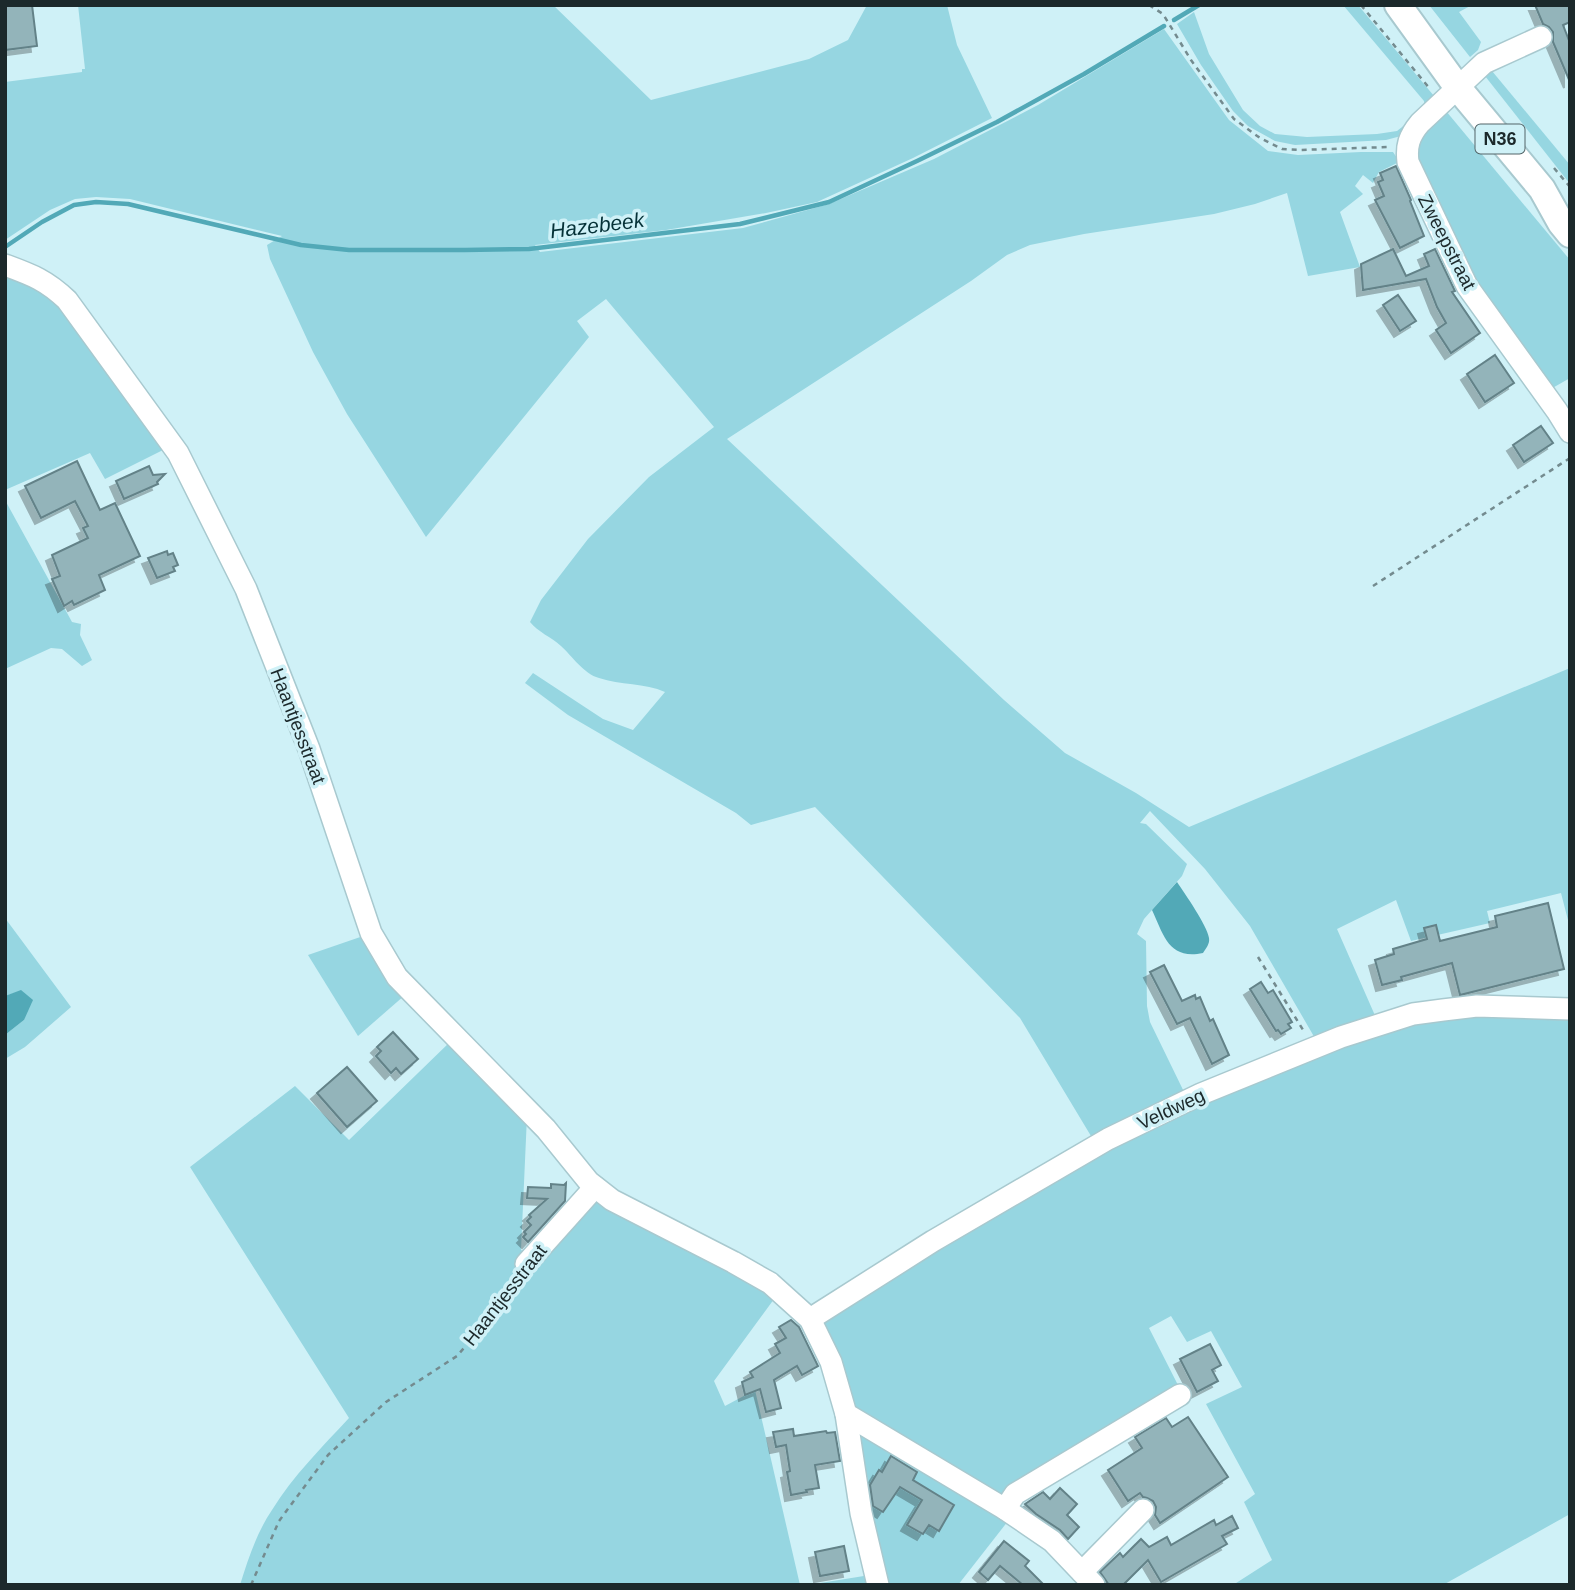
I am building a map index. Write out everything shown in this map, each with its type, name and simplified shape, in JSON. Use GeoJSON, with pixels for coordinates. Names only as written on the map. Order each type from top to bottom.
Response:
{"type":"FeatureCollection","features":[{"type":"Feature","properties":{"kind":"main road","name":"N36"},"geometry":{"type":"LineString","coordinates":[[1378,5],[1458,88]]}},
{"type":"Feature","properties":{"kind":"main road","name":"N36"},"geometry":{"type":"LineString","coordinates":[[1398,5],[1458,88],[1542,190],[1570,234]]}},
{"type":"Feature","properties":{"kind":"main road","name":"N36"},"geometry":{"type":"LineString","coordinates":[[1542,190],[1570,211]]}},
{"type":"Feature","properties":{"kind":"street"},"geometry":{"type":"LineString","coordinates":[[1407,146],[1411,134],[1484,63],[1541,37]]}},
{"type":"Feature","properties":{"kind":"street","name":"Zweepstraat"},"geometry":{"type":"LineString","coordinates":[[1407,146],[1408,162],[1467,286],[1570,432]]}},
{"type":"Feature","properties":{"kind":"street","name":"Haantjesstraat"},"geometry":{"type":"LineString","coordinates":[[5,265],[36,276],[67,300],[178,453],[246,589],[309,749],[371,933],[397,977],[546,1129],[595,1187],[612,1200],[770,1283],[810,1319],[831,1362],[846,1414],[861,1513],[878,1585]]}},
{"type":"Feature","properties":{"kind":"street","name":"Veldweg"},"geometry":{"type":"LineString","coordinates":[[810,1319],[933,1241],[1108,1139],[1201,1094],[1340,1037],[1413,1014],[1443,1010],[1477,1006],[1570,1009]]}},
{"type":"Feature","properties":{"kind":"street","name":"Haantjesstraat"},"geometry":{"type":"LineString","coordinates":[[526,1264],[595,1187]]}},
{"type":"Feature","properties":{"kind":"street"},"geometry":{"type":"LineString","coordinates":[[1005,1509],[1015,1494],[1180,1395]]}},
{"type":"Feature","properties":{"kind":"street"},"geometry":{"type":"LineString","coordinates":[[846,1414],[1005,1509],[1052,1541],[1088,1579],[1143,1510]]}},
{"type":"Feature","properties":{"kind":"path"},"geometry":{"type":"LineString","coordinates":[[1150,5],[1163,14],[1191,60],[1234,119],[1260,138],[1282,149],[1300,150],[1407,146]]}},
{"type":"Feature","properties":{"kind":"path"},"geometry":{"type":"LineString","coordinates":[[1373,586],[1570,458]]}},
{"type":"Feature","properties":{"kind":"path"},"geometry":{"type":"LineString","coordinates":[[1258,957],[1314,1048]]}},
{"type":"Feature","properties":{"kind":"path","name":"Haantjesstraat"},"geometry":{"type":"LineString","coordinates":[[251,1585],[279,1521],[328,1455],[386,1402],[457,1356],[501,1305],[526,1264]]}},
{"type":"Feature","properties":{"kind":"shaded area"},"geometry":{"type":"Polygon","coordinates":[[[78,5],[553,5],[651,100],[809,59],[848,40],[867,5],[947,5],[957,45],[992,118],[817,202],[666,230],[535,245],[540,252],[743,228],[829,204],[934,159],[1038,105],[1164,29],[1229,120],[1268,151],[1298,155],[1393,152],[1397,163],[1379,172],[1373,183],[1363,175],[1355,186],[1363,194],[1340,212],[1360,267],[1308,276],[1287,193],[1214,214],[1030,245],[1007,255],[727,439],[1004,700],[1065,753],[1189,827],[1570,668],[1570,928],[1561,893],[1487,911],[1490,923],[1411,941],[1396,900],[1337,929],[1377,1020],[1316,1040],[1250,926],[1205,869],[1150,811],[1140,823],[1146,824],[1187,864],[1182,876],[1144,919],[1137,934],[1146,941],[1147,1006],[1150,1022],[1186,1096],[1094,1141],[1020,1018],[815,807],[751,825],[736,813],[568,715],[525,683],[533,673],[603,719],[633,730],[665,692],[594,676],[530,622],[541,600],[588,539],[649,477],[714,427],[606,299],[577,321],[589,337],[426,537],[347,414],[313,352],[270,259],[267,245],[282,236],[130,199],[96,197],[75,199],[50,210],[5,240],[5,82],[82,72],[82,69],[85,69],[78,5]]]}},
{"type":"Feature","properties":{"kind":"shaded area"},"geometry":{"type":"Polygon","coordinates":[[[1343,5],[1358,5],[1434,96],[1432,108],[1401,136],[1386,140],[1295,145],[1275,141],[1248,126],[1233,111],[1177,24],[1194,12],[1209,54],[1243,110],[1260,126],[1275,134],[1307,137],[1397,131],[1425,109],[1424,101],[1343,5]]]}},
{"type":"Feature","properties":{"kind":"shaded area"},"geometry":{"type":"Polygon","coordinates":[[[1429,5],[1472,5],[1459,12],[1481,42],[1478,50],[1470,57],[1429,5]]]}},
{"type":"Feature","properties":{"kind":"shaded area"},"geometry":{"type":"Polygon","coordinates":[[[1492,71],[1570,165],[1570,184],[1485,76],[1492,71]]]}},
{"type":"Feature","properties":{"kind":"shaded area"},"geometry":{"type":"Polygon","coordinates":[[[1446,111],[1570,260],[1570,378],[1549,390],[1479,297],[1416,160],[1418,133],[1446,111]]]}},
{"type":"Feature","properties":{"kind":"shaded area"},"geometry":{"type":"Polygon","coordinates":[[[5,272],[42,285],[169,447],[105,479],[90,453],[5,490],[5,272]]]}},
{"type":"Feature","properties":{"kind":"shaded area"},"geometry":{"type":"Polygon","coordinates":[[[5,500],[72,622],[81,624],[80,635],[92,660],[82,666],[62,649],[51,648],[5,669],[5,500]]]}},
{"type":"Feature","properties":{"kind":"shaded area"},"geometry":{"type":"Polygon","coordinates":[[[1177,882],[1207,932],[1209,942],[1203,953],[1182,953],[1169,944],[1152,910],[1177,882]]]}},
{"type":"Feature","properties":{"kind":"shaded area"},"geometry":{"type":"Polygon","coordinates":[[[5,918],[71,1007],[25,1047],[5,1059],[5,1035],[24,1020],[21,991],[5,996],[5,918]]]}},
{"type":"Feature","properties":{"kind":"shaded area"},"geometry":{"type":"Polygon","coordinates":[[[369,934],[405,995],[358,1036],[308,955],[369,934]]]}},
{"type":"Feature","properties":{"kind":"shaded area"},"geometry":{"type":"Polygon","coordinates":[[[21,990],[33,1000],[24,1020],[5,1035],[5,996],[21,990]]]}},
{"type":"Feature","properties":{"kind":"shaded area"},"geometry":{"type":"Polygon","coordinates":[[[1570,1013],[1570,1514],[1443,1585],[1233,1585],[1272,1560],[1244,1502],[1255,1494],[1206,1404],[1242,1387],[1211,1331],[1187,1342],[1171,1316],[1149,1328],[1181,1391],[995,1497],[858,1410],[849,1396],[822,1321],[1062,1170],[1240,1084],[1437,1014],[1570,1013]]]}},
{"type":"Feature","properties":{"kind":"shaded area"},"geometry":{"type":"Polygon","coordinates":[[[452,1040],[527,1116],[521,1250],[536,1258],[595,1195],[777,1295],[714,1381],[725,1406],[755,1390],[800,1585],[240,1585],[257,1537],[280,1497],[349,1418],[190,1167],[295,1086],[349,1140],[452,1040]]]}},
{"type":"Feature","properties":{"kind":"shaded area"},"geometry":{"type":"Polygon","coordinates":[[[859,1429],[1008,1521],[958,1585],[882,1585],[859,1429]]]}},
{"type":"Feature","properties":{"kind":"shaded area"},"geometry":{"type":"Polygon","coordinates":[[[870,1575],[873,1585],[808,1585],[870,1575]]]}},
{"type":"Feature","properties":{"kind":"building"},"geometry":{"type":"Polygon","coordinates":[[[5,5],[32,5],[37,46],[5,50],[5,5]]]}},
{"type":"Feature","properties":{"kind":"building"},"geometry":{"type":"Polygon","coordinates":[[[1535,5],[1570,5],[1570,22],[1563,25],[1570,43],[1570,82],[1553,42],[1553,32],[1543,24],[1535,5]]]}},
{"type":"Feature","properties":{"kind":"building"},"geometry":{"type":"Polygon","coordinates":[[[1396,166],[1424,236],[1400,248],[1375,200],[1384,196],[1378,182],[1383,180],[1380,173],[1396,166]]]}},
{"type":"Feature","properties":{"kind":"building"},"geometry":{"type":"Polygon","coordinates":[[[1393,249],[1406,276],[1429,266],[1424,254],[1435,249],[1455,291],[1452,292],[1480,333],[1451,353],[1436,330],[1446,323],[1426,279],[1363,290],[1361,264],[1393,249]]]}},
{"type":"Feature","properties":{"kind":"building"},"geometry":{"type":"Polygon","coordinates":[[[1398,295],[1416,321],[1400,331],[1383,305],[1398,295]]]}},
{"type":"Feature","properties":{"kind":"building"},"geometry":{"type":"Polygon","coordinates":[[[1495,355],[1514,383],[1485,402],[1467,374],[1495,355]]]}},
{"type":"Feature","properties":{"kind":"building"},"geometry":{"type":"Polygon","coordinates":[[[1541,426],[1553,443],[1524,462],[1513,445],[1541,426]]]}},
{"type":"Feature","properties":{"kind":"building"},"geometry":{"type":"Polygon","coordinates":[[[77,461],[100,510],[115,503],[140,556],[99,575],[105,590],[74,605],[72,601],[64,606],[52,579],[60,576],[52,555],[88,538],[83,528],[88,526],[75,501],[41,518],[25,486],[77,461]]]}},
{"type":"Feature","properties":{"kind":"building"},"geometry":{"type":"Polygon","coordinates":[[[149,466],[153,475],[165,474],[158,484],[124,499],[116,481],[149,466]]]}},
{"type":"Feature","properties":{"kind":"building"},"geometry":{"type":"Polygon","coordinates":[[[167,551],[168,555],[173,553],[178,565],[173,567],[175,571],[157,578],[148,558],[167,551]]]}},
{"type":"Feature","properties":{"kind":"building"},"geometry":{"type":"Polygon","coordinates":[[[1548,903],[1564,969],[1460,995],[1452,963],[1382,985],[1375,960],[1394,954],[1393,949],[1427,939],[1424,928],[1436,925],[1440,941],[1497,927],[1495,916],[1548,903]]]}},
{"type":"Feature","properties":{"kind":"building"},"geometry":{"type":"Polygon","coordinates":[[[1164,965],[1182,1001],[1195,995],[1196,999],[1200,997],[1229,1055],[1212,1064],[1190,1018],[1177,1024],[1150,972],[1164,965]]]}},
{"type":"Feature","properties":{"kind":"building"},"geometry":{"type":"Polygon","coordinates":[[[1261,982],[1268,993],[1273,990],[1292,1022],[1288,1024],[1291,1028],[1281,1034],[1276,1031],[1250,989],[1261,982]]]}},
{"type":"Feature","properties":{"kind":"building"},"geometry":{"type":"Polygon","coordinates":[[[393,1032],[418,1059],[401,1074],[396,1068],[391,1073],[376,1056],[381,1051],[377,1047],[393,1032]]]}},
{"type":"Feature","properties":{"kind":"building"},"geometry":{"type":"Polygon","coordinates":[[[347,1067],[377,1101],[347,1127],[317,1093],[347,1067]]]}},
{"type":"Feature","properties":{"kind":"building"},"geometry":{"type":"Polygon","coordinates":[[[566,1183],[565,1201],[528,1242],[523,1237],[531,1225],[527,1221],[531,1217],[529,1215],[547,1199],[527,1198],[528,1187],[551,1188],[551,1184],[566,1183]]]}},
{"type":"Feature","properties":{"kind":"building"},"geometry":{"type":"Polygon","coordinates":[[[791,1320],[799,1327],[818,1366],[802,1375],[797,1366],[774,1380],[781,1408],[766,1412],[760,1389],[745,1395],[742,1382],[753,1377],[750,1372],[780,1353],[775,1344],[786,1338],[779,1327],[791,1320]]]}},
{"type":"Feature","properties":{"kind":"building"},"geometry":{"type":"Polygon","coordinates":[[[1210,1344],[1221,1365],[1212,1370],[1218,1381],[1197,1392],[1180,1359],[1210,1344]]]}},
{"type":"Feature","properties":{"kind":"building"},"geometry":{"type":"Polygon","coordinates":[[[1188,1417],[1228,1477],[1160,1523],[1155,1515],[1156,1507],[1153,1501],[1140,1493],[1128,1501],[1108,1470],[1142,1448],[1135,1437],[1166,1418],[1172,1427],[1188,1417]]]}},
{"type":"Feature","properties":{"kind":"building"},"geometry":{"type":"Polygon","coordinates":[[[793,1429],[794,1436],[835,1432],[840,1461],[815,1465],[819,1488],[791,1495],[786,1445],[776,1447],[773,1432],[793,1429]]]}},
{"type":"Feature","properties":{"kind":"building"},"geometry":{"type":"Polygon","coordinates":[[[891,1456],[917,1472],[913,1480],[954,1505],[939,1531],[929,1525],[923,1534],[907,1525],[922,1500],[900,1487],[883,1512],[873,1506],[870,1485],[891,1456]]]}},
{"type":"Feature","properties":{"kind":"building"},"geometry":{"type":"Polygon","coordinates":[[[1060,1488],[1077,1504],[1067,1515],[1079,1527],[1068,1539],[1025,1504],[1043,1492],[1050,1499],[1060,1488]]]}},
{"type":"Feature","properties":{"kind":"building"},"geometry":{"type":"Polygon","coordinates":[[[1232,1516],[1238,1528],[1222,1536],[1227,1544],[1161,1582],[1148,1560],[1123,1585],[1109,1585],[1100,1572],[1120,1553],[1123,1557],[1141,1539],[1149,1547],[1167,1537],[1171,1545],[1214,1520],[1216,1525],[1232,1516]]]}},
{"type":"Feature","properties":{"kind":"building"},"geometry":{"type":"Polygon","coordinates":[[[1004,1541],[1029,1561],[1025,1566],[1044,1585],[1023,1585],[1000,1566],[988,1580],[979,1572],[1004,1541]]]}},
{"type":"Feature","properties":{"kind":"building"},"geometry":{"type":"Polygon","coordinates":[[[844,1546],[849,1571],[820,1576],[815,1552],[844,1546]]]}},
{"type":"Feature","properties":{"kind":"waterway","name":"Hazebeek"},"geometry":{"type":"LineString","coordinates":[[1174,20],[1199,5]]}},
{"type":"Feature","properties":{"kind":"waterway","name":"Hazebeek"},"geometry":{"type":"LineString","coordinates":[[5,247],[42,222],[74,205],[96,202],[128,204],[301,245],[349,250],[529,249],[740,224],[829,202],[917,161],[997,122],[1164,26]]}}]}
